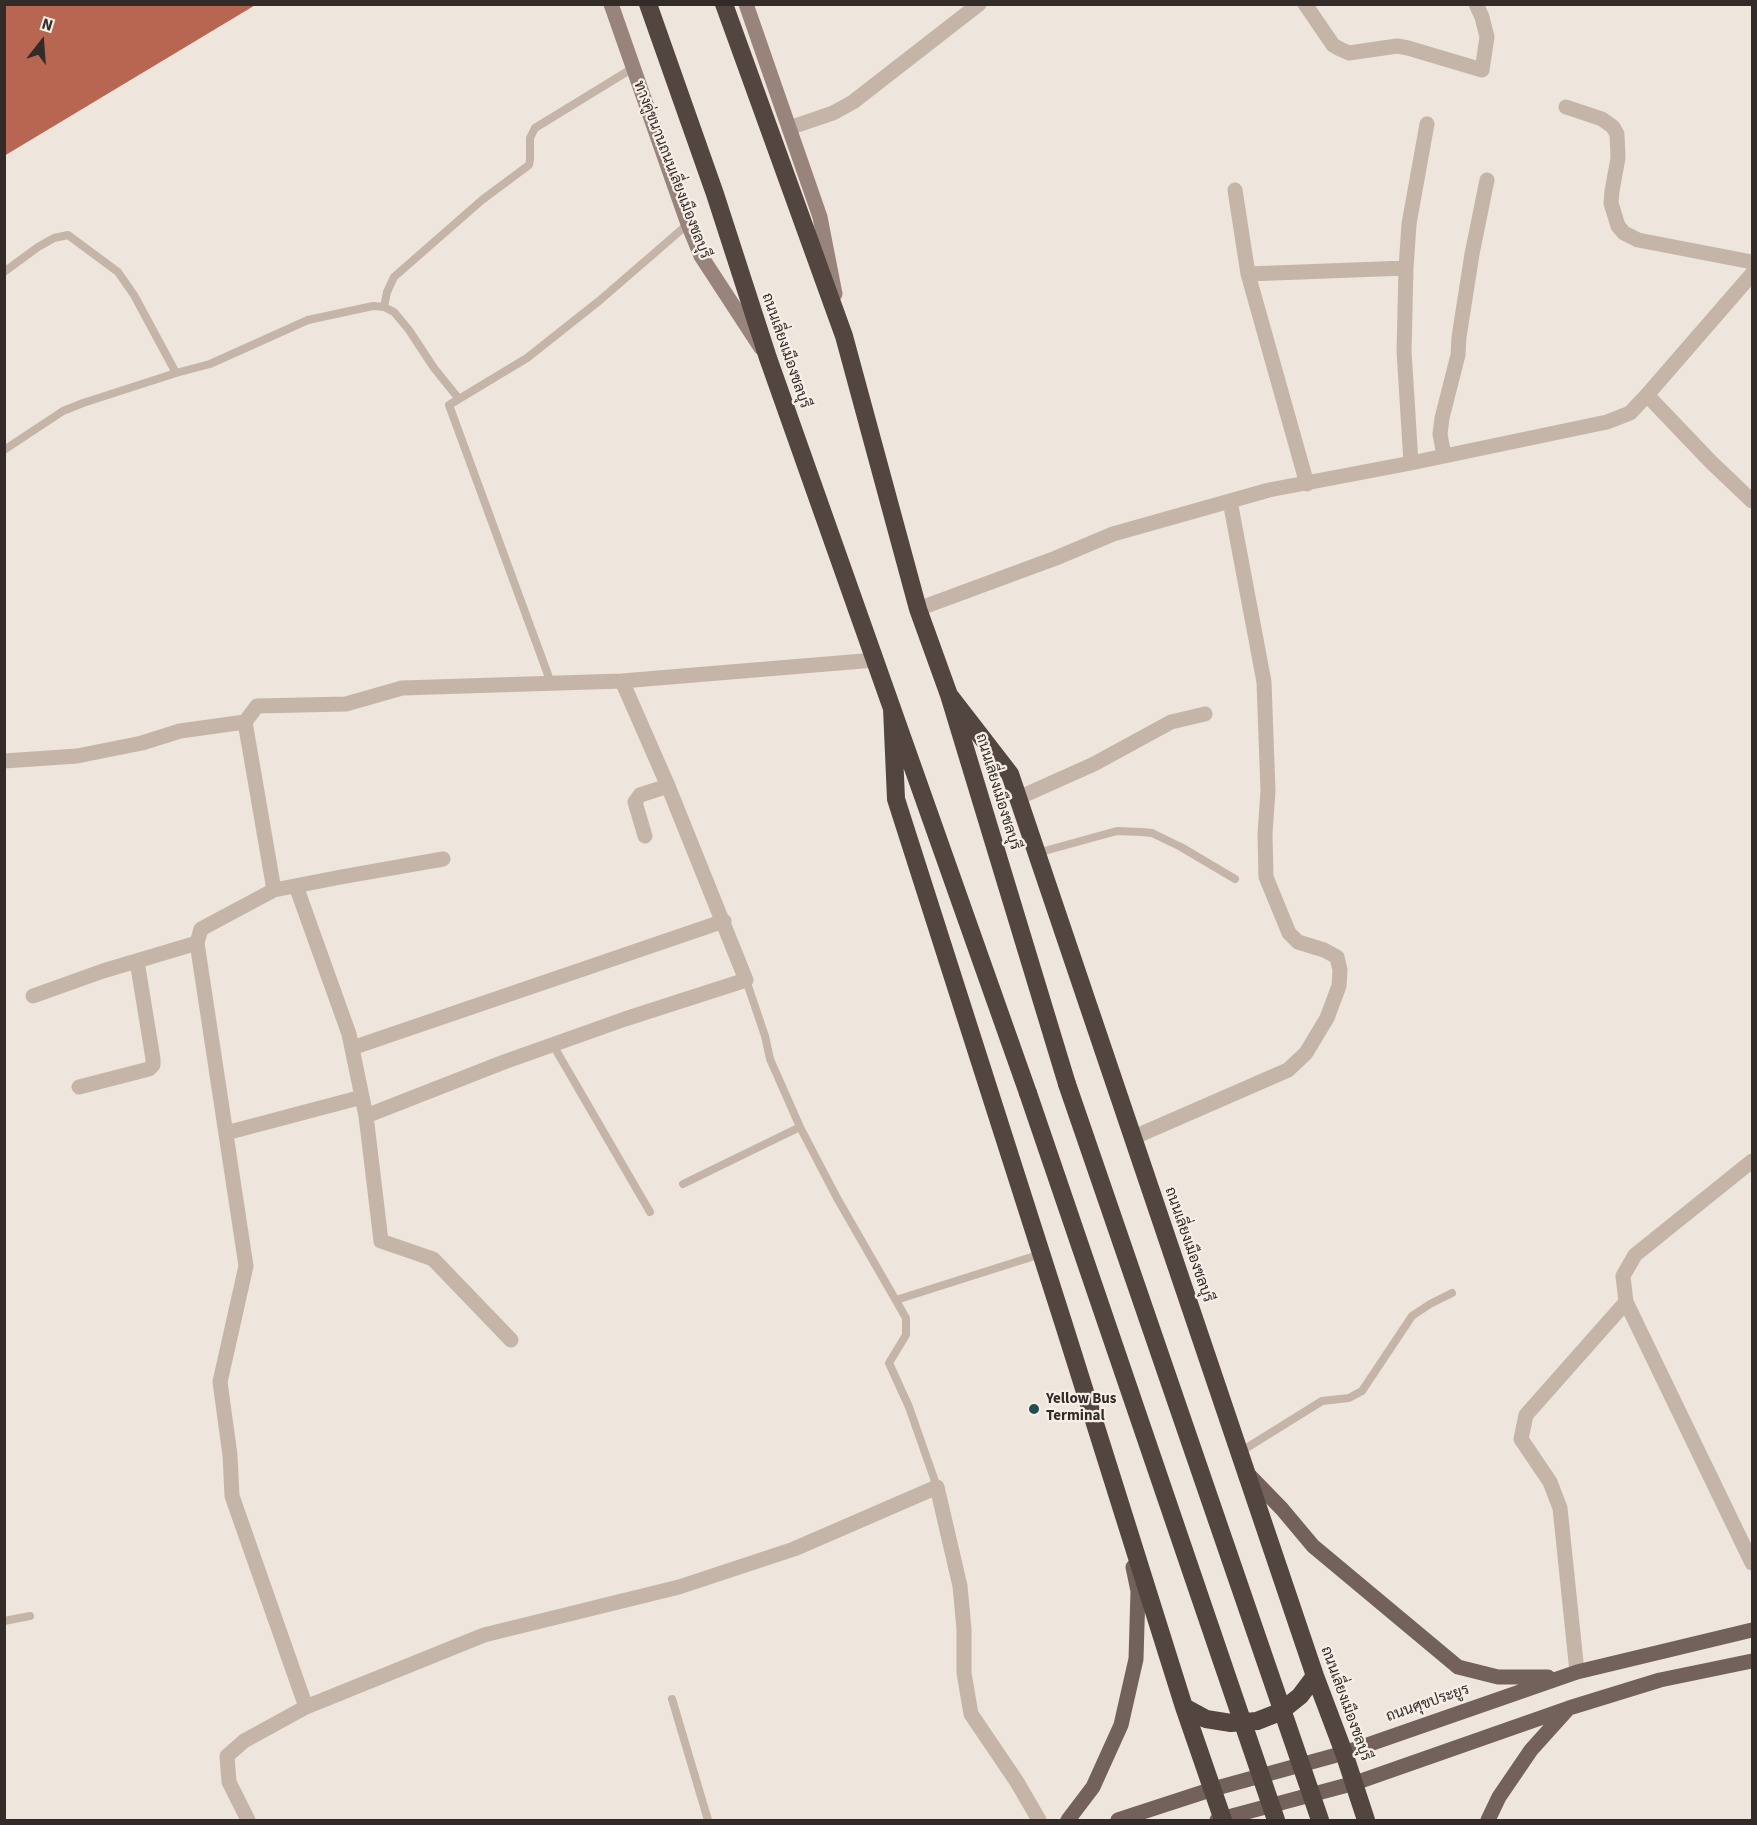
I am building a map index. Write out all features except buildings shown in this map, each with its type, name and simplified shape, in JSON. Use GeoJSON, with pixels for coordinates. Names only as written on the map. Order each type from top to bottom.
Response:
{"type":"FeatureCollection","features":[{"type":"Feature","properties":{"kind":"highway","name":"ถนนเลี่ยงเมืองชลบุรี"},"geometry":{"type":"LineString","coordinates":[[648,4],[715,194],[768,358],[1028,1093],[1276,1821]]}},
{"type":"Feature","properties":{"kind":"highway","name":"ถนนเลี่ยงเมืองชลบุรี"},"geometry":{"type":"LineString","coordinates":[[724,4],[843,336],[918,609],[949,695],[1067,1084],[1320,1821]]}},
{"type":"Feature","properties":{"kind":"highway","name":"ถนนเลี่ยงเมืองชลบุรี"},"geometry":{"type":"LineString","coordinates":[[949,695],[1010,774],[1315,1676],[1355,1783],[1366,1821]]}},
{"type":"Feature","properties":{"kind":"highway","name":"ถนนเลี่ยงเมืองชลบุรี"},"geometry":{"type":"LineString","coordinates":[[892,708],[896,799],[1221,1820]]}},
{"type":"Feature","properties":{"kind":"highway"},"geometry":{"type":"LineString","coordinates":[[1184,1707],[1206,1719],[1231,1724],[1257,1721],[1280,1712],[1300,1696],[1315,1676]]}},
{"type":"Feature","properties":{"kind":"main road","name":"ทางคู่ขนานถนนเลี่ยงเมืองชลบุรี"},"geometry":{"type":"LineString","coordinates":[[611,4],[700,256],[768,358]]}},
{"type":"Feature","properties":{"kind":"main road"},"geometry":{"type":"LineString","coordinates":[[746,4],[820,217],[843,336]]}},
{"type":"Feature","properties":{"kind":"main road"},"geometry":{"type":"LineString","coordinates":[[1247,1473],[1282,1509],[1313,1546],[1458,1667],[1498,1677],[1561,1677]]}},
{"type":"Feature","properties":{"kind":"main road"},"geometry":{"type":"LineString","coordinates":[[1068,1821],[1093,1787],[1121,1725],[1136,1659],[1138,1591],[1126,1524]]}},
{"type":"Feature","properties":{"kind":"main road","name":"ถนนศุขประยูร"},"geometry":{"type":"LineString","coordinates":[[1118,1821],[1213,1789],[1344,1753],[1577,1672],[1752,1630]]}},
{"type":"Feature","properties":{"kind":"main road"},"geometry":{"type":"LineString","coordinates":[[1221,1820],[1355,1783],[1569,1708],[1660,1680],[1752,1661]]}},
{"type":"Feature","properties":{"kind":"main road"},"geometry":{"type":"LineString","coordinates":[[1488,1821],[1499,1797],[1531,1750],[1569,1708]]}},
{"type":"Feature","properties":{"kind":"street"},"geometry":{"type":"LineString","coordinates":[[789,128],[833,113],[853,102],[979,4]]}},
{"type":"Feature","properties":{"kind":"street"},"geometry":{"type":"LineString","coordinates":[[1305,4],[1333,45],[1349,53],[1397,46],[1482,70],[1487,37],[1476,4]]}},
{"type":"Feature","properties":{"kind":"street"},"geometry":{"type":"LineString","coordinates":[[1566,107],[1602,119],[1613,127],[1617,134],[1618,158],[1611,203],[1618,226],[1624,233],[1638,240],[1752,262]]}},
{"type":"Feature","properties":{"kind":"street"},"geometry":{"type":"LineString","coordinates":[[1412,464],[1404,351],[1406,268],[1409,224],[1427,124]]}},
{"type":"Feature","properties":{"kind":"street"},"geometry":{"type":"LineString","coordinates":[[1444,456],[1440,434],[1442,418],[1458,355],[1472,254],[1487,180]]}},
{"type":"Feature","properties":{"kind":"street"},"geometry":{"type":"LineString","coordinates":[[1234,190],[1248,274],[1307,484]]}},
{"type":"Feature","properties":{"kind":"street"},"geometry":{"type":"LineString","coordinates":[[1248,274],[1406,268]]}},
{"type":"Feature","properties":{"kind":"street"},"geometry":{"type":"LineString","coordinates":[[918,609],[1056,558],[1113,534],[1269,490],[1412,464],[1607,422],[1630,413],[1752,274]]}},
{"type":"Feature","properties":{"kind":"street"},"geometry":{"type":"LineString","coordinates":[[1647,395],[1752,501]]}},
{"type":"Feature","properties":{"kind":"street"},"geometry":{"type":"LineString","coordinates":[[1132,1138],[1288,1070],[1306,1053],[1327,1018],[1339,986],[1340,970],[1337,957],[1324,950],[1298,942],[1289,933],[1266,877],[1265,834],[1268,791],[1264,682],[1230,501]]}},
{"type":"Feature","properties":{"kind":"street"},"geometry":{"type":"LineString","coordinates":[[4,761],[78,756],[142,743],[180,731],[245,722],[257,706],[346,704],[402,688],[622,681],[875,660]]}},
{"type":"Feature","properties":{"kind":"street"},"geometry":{"type":"LineString","coordinates":[[366,1116],[553,1045],[746,980],[724,921],[622,681]]}},
{"type":"Feature","properties":{"kind":"street"},"geometry":{"type":"LineString","coordinates":[[1018,798],[1094,764],[1170,722],[1205,714]]}},
{"type":"Feature","properties":{"kind":"street"},"geometry":{"type":"LineString","coordinates":[[245,722],[274,890]]}},
{"type":"Feature","properties":{"kind":"street"},"geometry":{"type":"LineString","coordinates":[[645,836],[635,802],[640,795],[668,786]]}},
{"type":"Feature","properties":{"kind":"street"},"geometry":{"type":"LineString","coordinates":[[306,1707],[232,1496],[230,1455],[220,1382],[246,1266],[197,943],[201,929],[274,890],[443,860]]}},
{"type":"Feature","properties":{"kind":"street"},"geometry":{"type":"LineString","coordinates":[[296,886],[349,1034],[366,1116],[381,1241],[433,1259],[511,1340]]}},
{"type":"Feature","properties":{"kind":"street"},"geometry":{"type":"LineString","coordinates":[[352,1048],[724,921]]}},
{"type":"Feature","properties":{"kind":"street"},"geometry":{"type":"LineString","coordinates":[[33,996],[103,971],[197,943]]}},
{"type":"Feature","properties":{"kind":"street"},"geometry":{"type":"LineString","coordinates":[[79,1087],[149,1069],[153,1065],[137,961]]}},
{"type":"Feature","properties":{"kind":"street"},"geometry":{"type":"LineString","coordinates":[[226,1133],[362,1097]]}},
{"type":"Feature","properties":{"kind":"street"},"geometry":{"type":"LineString","coordinates":[[1752,1161],[1635,1255],[1623,1276],[1626,1302],[1752,1563]]}},
{"type":"Feature","properties":{"kind":"street"},"geometry":{"type":"LineString","coordinates":[[1577,1672],[1560,1508],[1550,1482],[1521,1439],[1526,1415],[1626,1302]]}},
{"type":"Feature","properties":{"kind":"street"},"geometry":{"type":"LineString","coordinates":[[248,1821],[229,1782],[226,1756],[244,1741],[306,1707],[484,1635],[679,1587],[794,1549],[937,1487],[960,1586],[964,1629],[964,1673],[971,1714],[1017,1782],[1040,1821]]}},
{"type":"Feature","properties":{"kind":"lane"},"geometry":{"type":"LineString","coordinates":[[384,306],[394,277],[482,200],[528,165],[530,138],[535,128],[633,68]]}},
{"type":"Feature","properties":{"kind":"lane"},"geometry":{"type":"LineString","coordinates":[[551,683],[449,405],[527,358],[599,301],[688,224]]}},
{"type":"Feature","properties":{"kind":"lane"},"geometry":{"type":"LineString","coordinates":[[4,272],[38,247],[54,238],[68,235],[118,272],[134,295],[176,373]]}},
{"type":"Feature","properties":{"kind":"lane"},"geometry":{"type":"LineString","coordinates":[[4,450],[63,411],[210,364],[308,320],[373,306],[384,306],[394,312],[410,330],[434,368],[459,399]]}},
{"type":"Feature","properties":{"kind":"lane"},"geometry":{"type":"LineString","coordinates":[[1036,853],[1117,831],[1141,832],[1181,846],[1235,879]]}},
{"type":"Feature","properties":{"kind":"lane"},"geometry":{"type":"LineString","coordinates":[[746,980],[765,1036],[770,1059],[800,1127],[837,1198],[906,1318],[906,1335],[889,1363],[909,1407],[937,1487]]}},
{"type":"Feature","properties":{"kind":"lane"},"geometry":{"type":"LineString","coordinates":[[553,1045],[650,1212]]}},
{"type":"Feature","properties":{"kind":"lane"},"geometry":{"type":"LineString","coordinates":[[683,1184],[800,1127]]}},
{"type":"Feature","properties":{"kind":"lane"},"geometry":{"type":"LineString","coordinates":[[896,1300],[1041,1254]]}},
{"type":"Feature","properties":{"kind":"lane"},"geometry":{"type":"LineString","coordinates":[[1240,1452],[1322,1401],[1349,1398],[1362,1391],[1412,1316],[1452,1293]]}},
{"type":"Feature","properties":{"kind":"lane"},"geometry":{"type":"LineString","coordinates":[[4,1621],[30,1616]]}},
{"type":"Feature","properties":{"kind":"lane"},"geometry":{"type":"LineString","coordinates":[[672,1699],[708,1821]]}},
{"type":"Feature","properties":{"kind":"place","name":"Yellow Bus Terminal"},"geometry":{"type":"Point","coordinates":[1034,1409]}}]}
